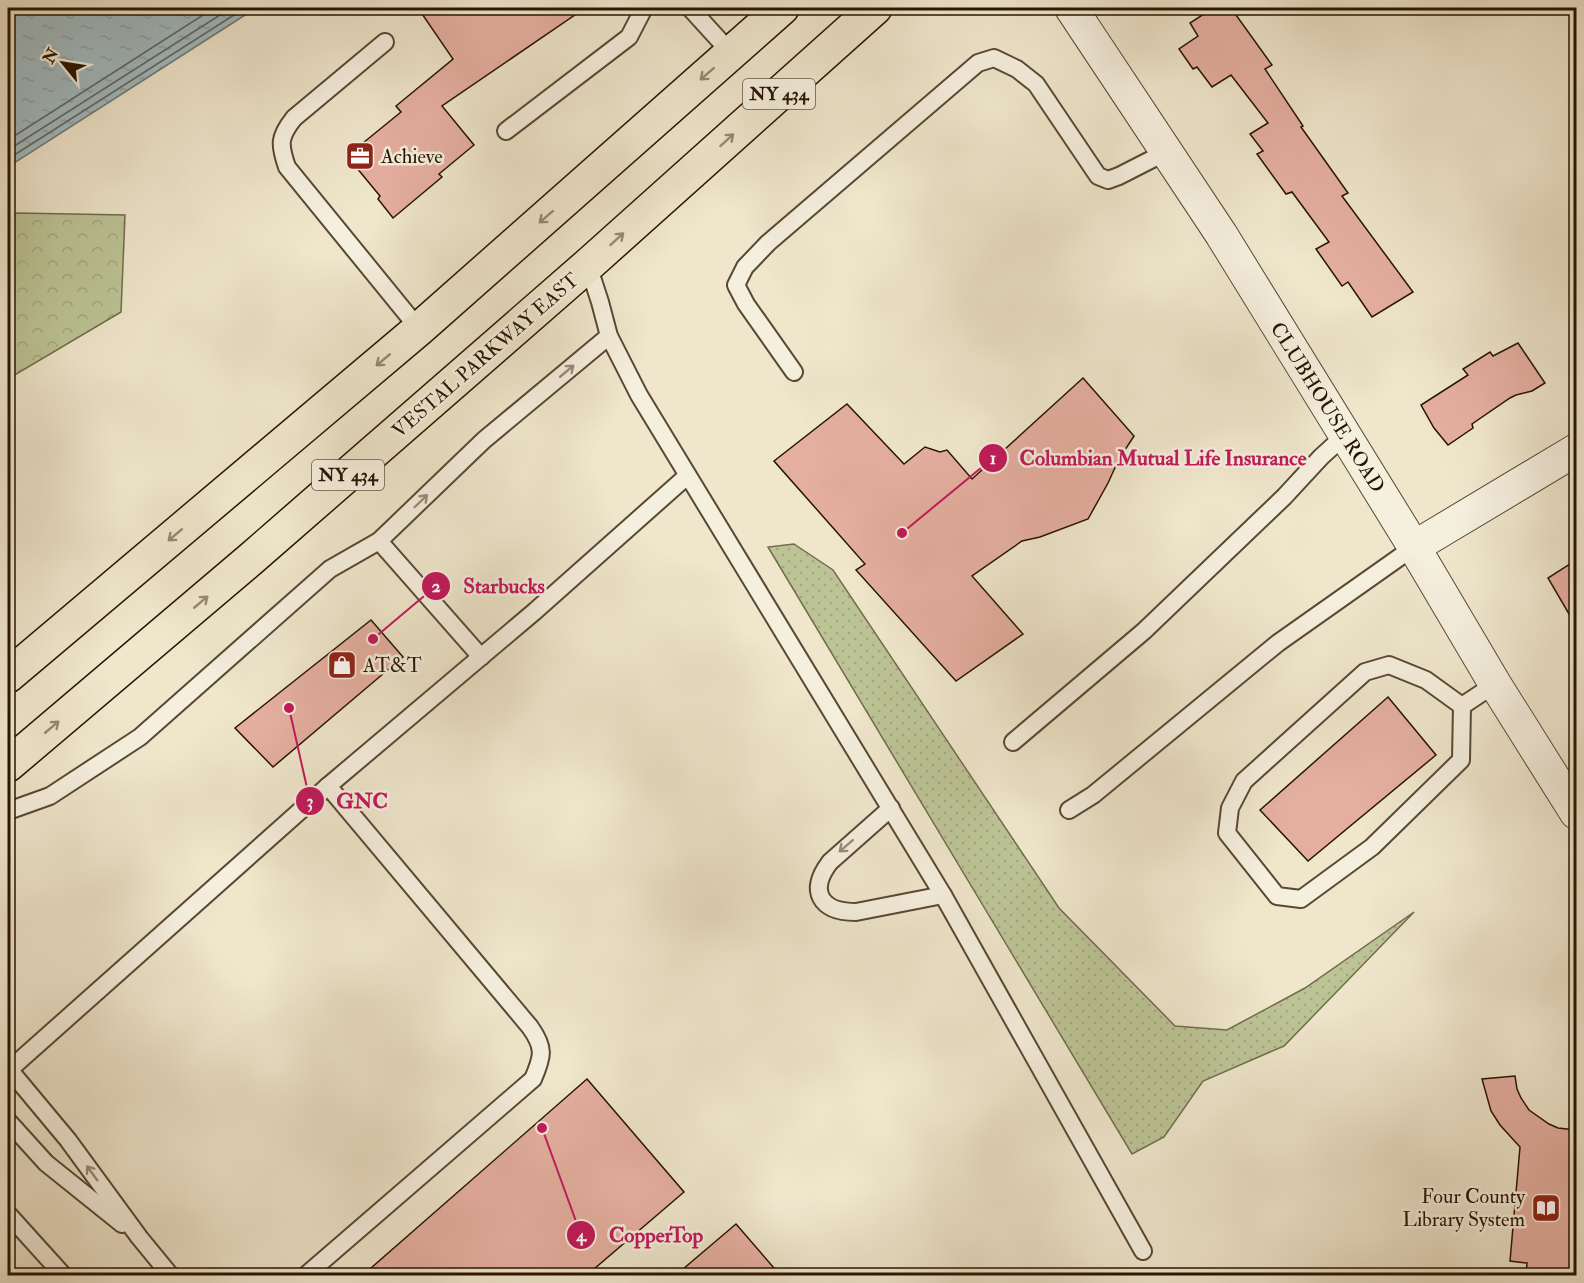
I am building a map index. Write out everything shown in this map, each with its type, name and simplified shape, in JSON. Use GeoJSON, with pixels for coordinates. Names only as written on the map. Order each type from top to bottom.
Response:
{"type":"FeatureCollection","features":[{"type":"Feature","properties":{"kind":"main road","name":"NY 434"},"geometry":{"type":"LineString","coordinates":[[8,676],[419,329],[782,8]]}},
{"type":"Feature","properties":{"kind":"main road","name":"VESTAL PARKWAY EAST"},"geometry":{"type":"LineString","coordinates":[[8,765],[252,558],[588,265],[875,8]]}},
{"type":"Feature","properties":{"kind":"street","name":"CLUBHOUSE ROAD"},"geometry":{"type":"LineString","coordinates":[[1071,8],[1221,234],[1576,813]]}},
{"type":"Feature","properties":{"kind":"street"},"geometry":{"type":"LineString","coordinates":[[1414,547],[1576,450]]}},
{"type":"Feature","properties":{"kind":"lane"},"geometry":{"type":"LineString","coordinates":[[506,131],[629,37],[644,8]]}},
{"type":"Feature","properties":{"kind":"lane"},"geometry":{"type":"LineString","coordinates":[[690,8],[731,53]]}},
{"type":"Feature","properties":{"kind":"lane"},"geometry":{"type":"LineString","coordinates":[[385,42],[294,118],[284,130],[281,150],[287,167],[419,329]]}},
{"type":"Feature","properties":{"kind":"lane"},"geometry":{"type":"LineString","coordinates":[[794,372],[746,304],[736,285],[745,267],[777,235],[978,63],[994,58],[1017,69],[1036,84],[1098,176],[1108,180],[1166,152]]}},
{"type":"Feature","properties":{"kind":"lane"},"geometry":{"type":"LineString","coordinates":[[588,265],[609,336],[639,395],[943,895],[1143,1251]]}},
{"type":"Feature","properties":{"kind":"lane"},"geometry":{"type":"LineString","coordinates":[[8,810],[50,796],[149,733],[330,569],[380,542],[484,440],[609,336]]}},
{"type":"Feature","properties":{"kind":"lane"},"geometry":{"type":"LineString","coordinates":[[1013,742],[1144,631],[1346,435]]}},
{"type":"Feature","properties":{"kind":"lane"},"geometry":{"type":"LineString","coordinates":[[171,1275],[139,1237],[68,1140],[8,1069],[328,786],[534,612],[687,476]]}},
{"type":"Feature","properties":{"kind":"lane"},"geometry":{"type":"LineString","coordinates":[[380,542],[481,657]]}},
{"type":"Feature","properties":{"kind":"lane"},"geometry":{"type":"LineString","coordinates":[[1069,810],[1093,795],[1278,643],[1414,547]]}},
{"type":"Feature","properties":{"kind":"lane"},"geometry":{"type":"LineString","coordinates":[[1389,665],[1426,680],[1462,706],[1461,760],[1372,847],[1301,898],[1277,896],[1227,833],[1230,808],[1244,781],[1365,672],[1389,665]]}},
{"type":"Feature","properties":{"kind":"lane"},"geometry":{"type":"LineString","coordinates":[[1462,706],[1495,684]]}},
{"type":"Feature","properties":{"kind":"lane"},"geometry":{"type":"LineString","coordinates":[[305,1275],[533,1079],[542,1052],[539,1039],[530,1027],[328,786]]}},
{"type":"Feature","properties":{"kind":"lane"},"geometry":{"type":"LineString","coordinates":[[891,808],[830,862],[823,871],[818,890],[826,905],[833,909],[856,912],[943,895]]}},
{"type":"Feature","properties":{"kind":"lane"},"geometry":{"type":"LineString","coordinates":[[8,1120],[46,1163],[139,1237]]}},
{"type":"Feature","properties":{"kind":"lane"},"geometry":{"type":"LineString","coordinates":[[8,1214],[64,1275]]}},
{"type":"Feature","properties":{"kind":"green space"},"geometry":{"type":"Polygon","coordinates":[[[17,213],[125,215],[121,312],[8,379],[8,219],[17,213]]]}},
{"type":"Feature","properties":{"kind":"green space"},"geometry":{"type":"Polygon","coordinates":[[[794,544],[833,570],[1059,908],[1175,1026],[1227,1030],[1305,988],[1414,912],[1284,1046],[1203,1081],[1164,1137],[1132,1154],[768,547],[794,544]]]}},
{"type":"Feature","properties":{"kind":"water"},"geometry":{"type":"Polygon","coordinates":[[[8,8],[256,8],[8,167],[8,8]]]}},
{"type":"Feature","properties":{"kind":"building"},"geometry":{"type":"Polygon","coordinates":[[[418,8],[585,8],[442,106],[474,145],[439,174],[442,177],[393,218],[378,199],[380,196],[347,156],[401,112],[396,106],[453,59],[418,8]]]}},
{"type":"Feature","properties":{"kind":"building"},"geometry":{"type":"Polygon","coordinates":[[[1213,8],[1231,8],[1272,65],[1265,69],[1303,126],[1301,127],[1348,193],[1342,196],[1413,292],[1372,317],[1348,282],[1342,286],[1316,249],[1329,242],[1292,192],[1286,194],[1257,154],[1263,151],[1250,134],[1268,123],[1231,75],[1212,87],[1197,67],[1193,69],[1179,49],[1198,36],[1190,23],[1213,8]]]}},
{"type":"Feature","properties":{"kind":"building"},"geometry":{"type":"Polygon","coordinates":[[[1518,343],[1545,383],[1532,391],[1510,398],[1472,424],[1473,428],[1448,445],[1434,428],[1421,405],[1468,375],[1463,369],[1490,352],[1493,356],[1518,343]]]}},
{"type":"Feature","properties":{"kind":"building"},"geometry":{"type":"Polygon","coordinates":[[[1083,378],[1134,436],[1119,459],[1088,519],[1040,537],[1022,541],[972,576],[1023,634],[956,681],[856,570],[865,564],[774,461],[847,404],[904,464],[925,447],[940,452],[947,450],[972,479],[1083,378]]]}},
{"type":"Feature","properties":{"kind":"building"},"geometry":{"type":"Polygon","coordinates":[[[1576,560],[1576,626],[1548,578],[1576,560]]]}},
{"type":"Feature","properties":{"kind":"building"},"geometry":{"type":"Polygon","coordinates":[[[371,620],[403,657],[273,767],[235,728],[371,620]]]}},
{"type":"Feature","properties":{"kind":"building"},"geometry":{"type":"Polygon","coordinates":[[[1388,697],[1436,755],[1308,861],[1260,810],[1388,697]]]}},
{"type":"Feature","properties":{"kind":"building","name":"Four County Library System"},"geometry":{"type":"Polygon","coordinates":[[[1515,1076],[1517,1089],[1529,1110],[1558,1128],[1576,1130],[1576,1275],[1526,1275],[1527,1263],[1510,1261],[1520,1147],[1491,1111],[1482,1079],[1515,1076]]]}},
{"type":"Feature","properties":{"kind":"building"},"geometry":{"type":"Polygon","coordinates":[[[587,1079],[684,1192],[587,1275],[363,1275],[587,1079]]]}},
{"type":"Feature","properties":{"kind":"building"},"geometry":{"type":"Polygon","coordinates":[[[736,1224],[780,1275],[676,1275],[736,1224]]]}},
{"type":"Feature","properties":{"kind":"place","name":"Achieve"},"geometry":{"type":"Point","coordinates":[360,156]}},
{"type":"Feature","properties":{"kind":"place","name":"Columbian Mutual Life Insurance"},"geometry":{"type":"Point","coordinates":[902,533]}},
{"type":"Feature","properties":{"kind":"place","name":"Starbucks"},"geometry":{"type":"Point","coordinates":[373,639]}},
{"type":"Feature","properties":{"kind":"place","name":"AT&T"},"geometry":{"type":"Point","coordinates":[342,665]}},
{"type":"Feature","properties":{"kind":"place","name":"GNC"},"geometry":{"type":"Point","coordinates":[289,708]}},
{"type":"Feature","properties":{"kind":"place","name":"CopperTop"},"geometry":{"type":"Point","coordinates":[542,1128]}},
{"type":"Feature","properties":{"kind":"place","name":"Four County Library System"},"geometry":{"type":"Point","coordinates":[1546,1208]}}]}
